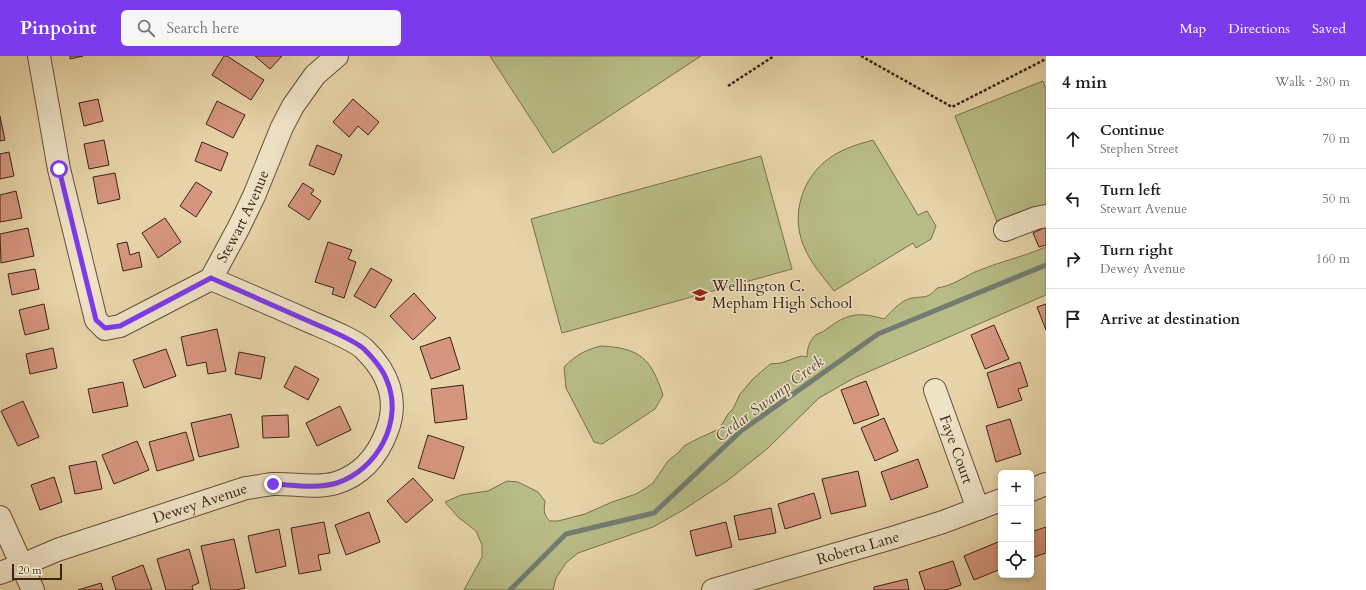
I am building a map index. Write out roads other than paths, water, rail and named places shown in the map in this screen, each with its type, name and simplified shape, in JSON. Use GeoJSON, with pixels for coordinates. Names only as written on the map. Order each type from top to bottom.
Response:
{"type":"FeatureCollection","features":[{"type":"Feature","properties":{"kind":"street","name":"Stewart Avenue"},"geometry":{"type":"LineString","coordinates":[[38,56],[59,169],[90,297],[96,320],[105,328],[120,326],[211,278],[254,196],[282,127],[293,106],[315,76],[337,56]]}},
{"type":"Feature","properties":{"kind":"street"},"geometry":{"type":"LineString","coordinates":[[1005,230],[1036,218],[1046,216]]}},
{"type":"Feature","properties":{"kind":"street","name":"Dewey Avenue"},"geometry":{"type":"LineString","coordinates":[[0,573],[57,550],[246,488],[273,484],[317,485],[336,483],[356,474],[367,466],[381,447],[391,420],[392,400],[388,382],[382,370],[364,348],[338,334],[211,278]]}},
{"type":"Feature","properties":{"kind":"street","name":"Faye Court"},"geometry":{"type":"LineString","coordinates":[[935,390],[978,509]]}},
{"type":"Feature","properties":{"kind":"street"},"geometry":{"type":"LineString","coordinates":[[1034,489],[1046,484]]}},
{"type":"Feature","properties":{"kind":"street","name":"Roberta Lane"},"geometry":{"type":"LineString","coordinates":[[713,590],[892,538],[998,501]]}},
{"type":"Feature","properties":{"kind":"street"},"geometry":{"type":"LineString","coordinates":[[0,516],[33,590]]}},
{"type":"Feature","properties":{"kind":"waterway","name":"Cedar Swamp Creek"},"geometry":{"type":"LineString","coordinates":[[510,590],[566,534],[654,513],[741,431],[878,334],[1046,265]]}},
{"type":"Feature","properties":{"kind":"place","name":"Wellington C. Mepham High School"},"geometry":{"type":"Point","coordinates":[700,295]}}]}
